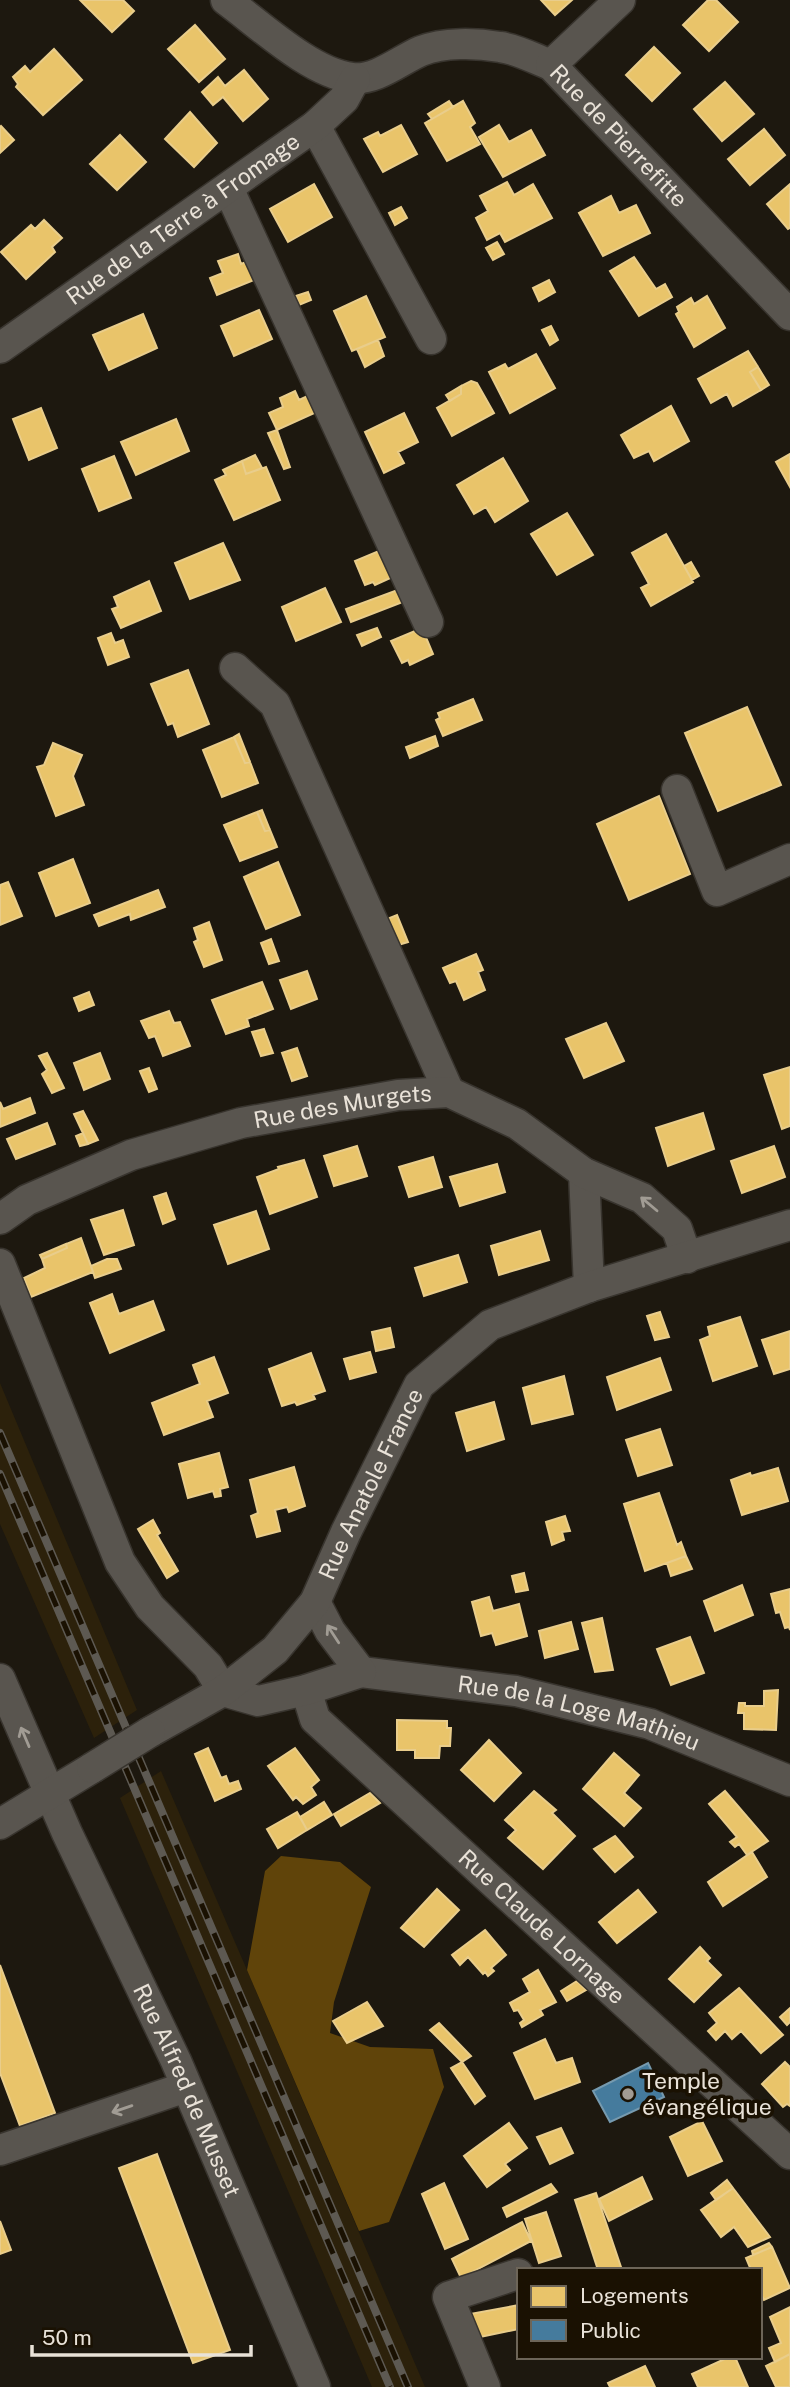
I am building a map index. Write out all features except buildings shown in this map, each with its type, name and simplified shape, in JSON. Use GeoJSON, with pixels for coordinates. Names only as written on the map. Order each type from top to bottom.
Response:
{"type":"FeatureCollection","features":[{"type":"Feature","properties":{"kind":"street"},"geometry":{"type":"LineString","coordinates":[[226,0],[328,73],[355,79]]}},
{"type":"Feature","properties":{"kind":"street"},"geometry":{"type":"LineString","coordinates":[[551,65],[620,0]]}},
{"type":"Feature","properties":{"kind":"street","name":"Rue de Pierrefitte"},"geometry":{"type":"LineString","coordinates":[[355,79],[377,73],[424,50],[454,44],[502,47],[551,65],[790,315]]}},
{"type":"Feature","properties":{"kind":"street","name":"Rue de la Terre à Fromage"},"geometry":{"type":"LineString","coordinates":[[0,348],[315,126],[344,99],[355,79]]}},
{"type":"Feature","properties":{"kind":"street"},"geometry":{"type":"LineString","coordinates":[[315,126],[431,339]]}},
{"type":"Feature","properties":{"kind":"street"},"geometry":{"type":"LineString","coordinates":[[228,188],[428,622]]}},
{"type":"Feature","properties":{"kind":"street"},"geometry":{"type":"LineString","coordinates":[[235,668],[275,704],[449,1092]]}},
{"type":"Feature","properties":{"kind":"street"},"geometry":{"type":"LineString","coordinates":[[677,790],[717,891],[790,859]]}},
{"type":"Feature","properties":{"kind":"street","name":"Rue des Murgets"},"geometry":{"type":"LineString","coordinates":[[0,1219],[27,1200],[131,1154],[241,1123],[398,1095],[449,1092],[517,1125],[584,1173],[642,1198],[677,1229],[687,1258]]}},
{"type":"Feature","properties":{"kind":"street"},"geometry":{"type":"LineString","coordinates":[[584,1173],[589,1287]]}},
{"type":"Feature","properties":{"kind":"street","name":"Rue Anatole France"},"geometry":{"type":"LineString","coordinates":[[0,1824],[150,1732],[223,1691],[275,1650],[315,1602],[346,1531],[419,1385],[490,1325],[589,1287],[790,1225]]}},
{"type":"Feature","properties":{"kind":"street"},"geometry":{"type":"LineString","coordinates":[[0,1264],[120,1562],[150,1606],[208,1666],[223,1691]]}},
{"type":"Feature","properties":{"kind":"street"},"geometry":{"type":"LineString","coordinates":[[315,1602],[330,1631],[361,1672]]}},
{"type":"Feature","properties":{"kind":"street","name":"Rue de la Loge Mathieu"},"geometry":{"type":"LineString","coordinates":[[223,1691],[258,1700],[306,1690],[361,1672],[516,1691],[650,1724],[790,1781]]}},
{"type":"Feature","properties":{"kind":"street"},"geometry":{"type":"LineString","coordinates":[[0,1679],[50,1795]]}},
{"type":"Feature","properties":{"kind":"street","name":"Rue Claude Lornage"},"geometry":{"type":"LineString","coordinates":[[306,1690],[315,1719],[790,2154]]}},
{"type":"Feature","properties":{"kind":"street","name":"Rue Alfred de Musset"},"geometry":{"type":"LineString","coordinates":[[50,1795],[186,2087],[314,2387]]}},
{"type":"Feature","properties":{"kind":"street"},"geometry":{"type":"LineString","coordinates":[[0,2150],[186,2087]]}},
{"type":"Feature","properties":{"kind":"street"},"geometry":{"type":"LineString","coordinates":[[485,2387],[448,2297],[517,2274]]}},
{"type":"Feature","properties":{"kind":"shaded area"},"geometry":{"type":"Polygon","coordinates":[[[0,1383],[137,1710],[94,1738],[0,1524],[0,1383]]]}},
{"type":"Feature","properties":{"kind":"shaded area"},"geometry":{"type":"Polygon","coordinates":[[[161,1771],[425,2387],[372,2387],[120,1798],[161,1771]]]}},
{"type":"Feature","properties":{"kind":"shaded area"},"geometry":{"type":"Polygon","coordinates":[[[281,1856],[340,1862],[371,1887],[334,2002],[330,2033],[370,2047],[433,2049],[444,2087],[389,2222],[359,2231],[247,1970],[265,1871],[281,1856]]]}},
{"type":"Feature","properties":{"kind":"railway"},"geometry":{"type":"LineString","coordinates":[[0,1433],[408,2387]]}},
{"type":"Feature","properties":{"kind":"railway"},"geometry":{"type":"LineString","coordinates":[[0,1474],[390,2387]]}},
{"type":"Feature","properties":{"kind":"place","name":"Temple évangélique"},"geometry":{"type":"Point","coordinates":[628,2094]}}]}
